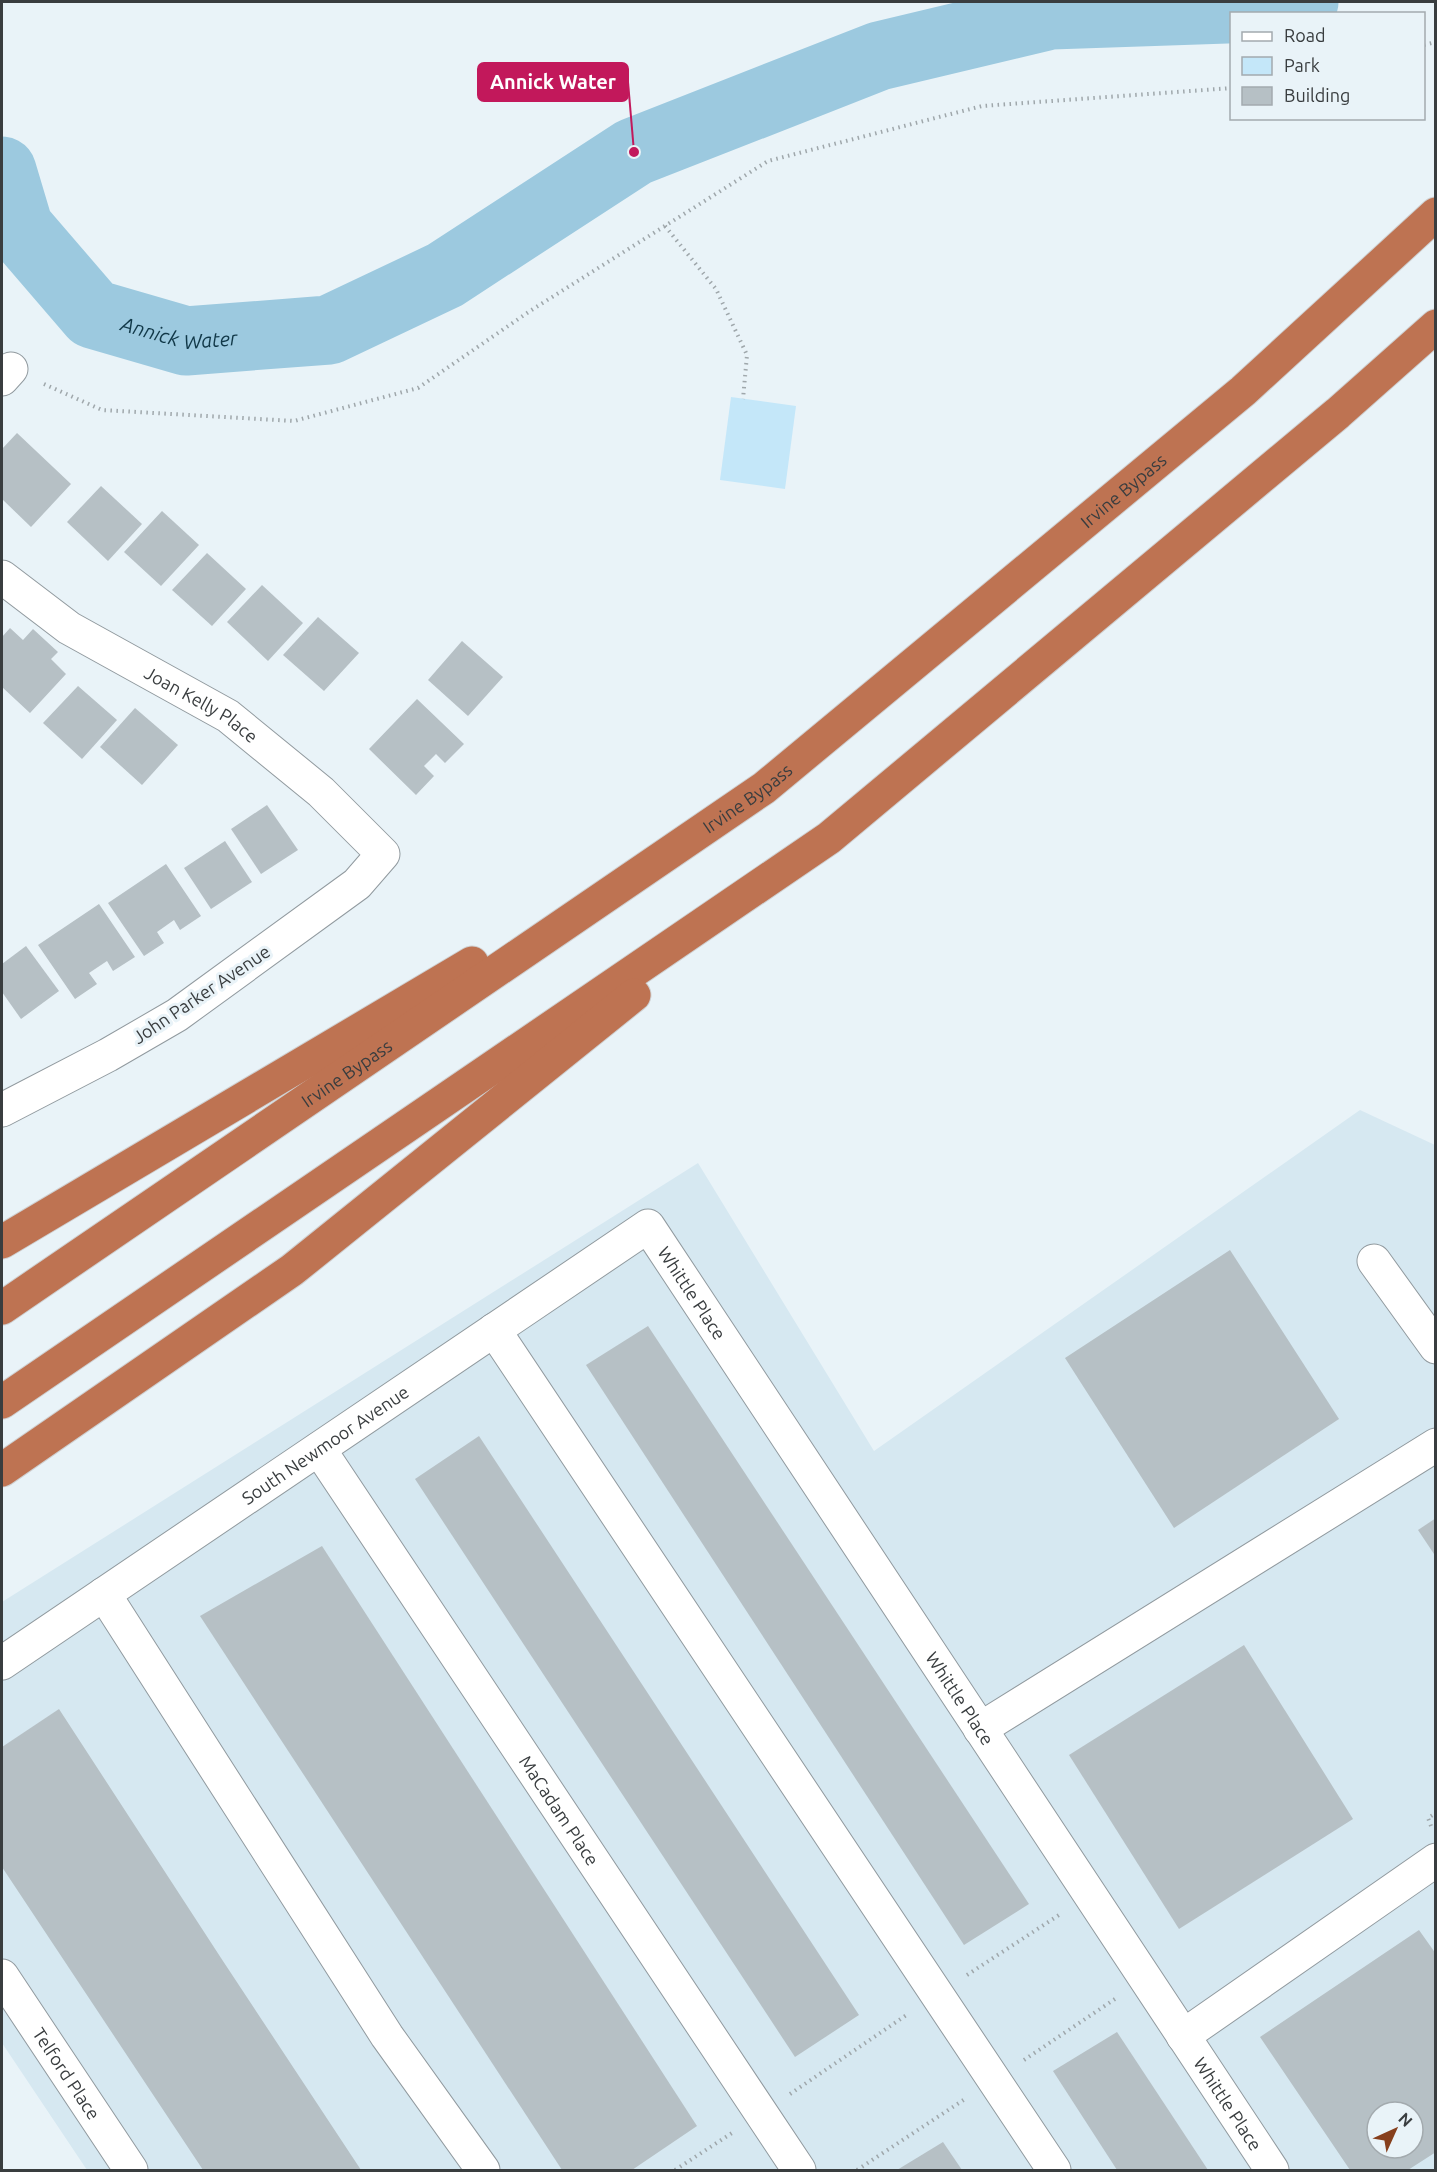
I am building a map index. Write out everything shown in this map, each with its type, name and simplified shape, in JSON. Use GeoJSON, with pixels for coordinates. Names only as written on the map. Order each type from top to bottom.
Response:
{"type":"FeatureCollection","features":[{"type":"Feature","properties":{"kind":"highway","name":"Irvine Bypass"},"geometry":{"type":"LineString","coordinates":[[2,1308],[764,788],[1243,391],[1436,214]]}},
{"type":"Feature","properties":{"kind":"highway"},"geometry":{"type":"LineString","coordinates":[[2,1470],[292,1270],[829,838],[1329,421],[1436,326]]}},
{"type":"Feature","properties":{"kind":"highway"},"geometry":{"type":"LineString","coordinates":[[2,1242],[764,788]]}},
{"type":"Feature","properties":{"kind":"highway"},"geometry":{"type":"LineString","coordinates":[[2,1402],[829,838]]}},
{"type":"Feature","properties":{"kind":"street","name":"Joan Kelly Place"},"geometry":{"type":"LineString","coordinates":[[2,577],[69,628],[228,716],[321,792],[383,854]]}},
{"type":"Feature","properties":{"kind":"street","name":"John Parker Avenue"},"geometry":{"type":"LineString","coordinates":[[4,1104],[108,1055],[177,1015],[357,884],[383,854]]}},
{"type":"Feature","properties":{"kind":"street","name":"South Newmoor Avenue"},"geometry":{"type":"LineString","coordinates":[[2,1663],[648,1226]]}},
{"type":"Feature","properties":{"kind":"street","name":"Whittle Place"},"geometry":{"type":"LineString","coordinates":[[648,1226],[1272,2170]]}},
{"type":"Feature","properties":{"kind":"street"},"geometry":{"type":"LineString","coordinates":[[1374,1261],[1436,1347]]}},
{"type":"Feature","properties":{"kind":"street"},"geometry":{"type":"LineString","coordinates":[[494,1330],[1054,2170]]}},
{"type":"Feature","properties":{"kind":"street"},"geometry":{"type":"LineString","coordinates":[[980,1729],[1436,1445]]}},
{"type":"Feature","properties":{"kind":"street","name":"MaCadam Place"},"geometry":{"type":"LineString","coordinates":[[319,1449],[799,2170]]}},
{"type":"Feature","properties":{"kind":"street"},"geometry":{"type":"LineString","coordinates":[[104,1594],[387,2036],[483,2170]]}},
{"type":"Feature","properties":{"kind":"street"},"geometry":{"type":"LineString","coordinates":[[1183,2036],[1436,1860]]}},
{"type":"Feature","properties":{"kind":"street","name":"Telford Place"},"geometry":{"type":"LineString","coordinates":[[2,1976],[131,2170]]}},
{"type":"Feature","properties":{"kind":"path"},"geometry":{"type":"LineString","coordinates":[[6,374],[102,410],[294,421],[418,387],[530,312],[768,161],[982,106],[1230,88]]}},
{"type":"Feature","properties":{"kind":"path"},"geometry":{"type":"LineString","coordinates":[[665,226],[716,289],[747,355],[743,399]]}},
{"type":"Feature","properties":{"kind":"path"},"geometry":{"type":"LineString","coordinates":[[675,2170],[1089,1894]]}},
{"type":"Feature","properties":{"kind":"shaded area"},"geometry":{"type":"Polygon","coordinates":[[[1360,1110],[1435,1145],[1435,2170],[87,2170],[2,2043],[2,1602],[698,1163],[874,1451],[1360,1110]]]}},
{"type":"Feature","properties":{"kind":"green space"},"geometry":{"type":"Polygon","coordinates":[[[731,397],[796,406],[785,489],[720,480],[731,397]]]}},
{"type":"Feature","properties":{"kind":"building"},"geometry":{"type":"Polygon","coordinates":[[[17,433],[71,484],[31,527],[2,499],[2,449],[17,433]]]}},
{"type":"Feature","properties":{"kind":"building"},"geometry":{"type":"Polygon","coordinates":[[[101,486],[142,524],[108,561],[67,522],[101,486]]]}},
{"type":"Feature","properties":{"kind":"building"},"geometry":{"type":"Polygon","coordinates":[[[162,511],[199,545],[161,586],[124,552],[162,511]]]}},
{"type":"Feature","properties":{"kind":"building"},"geometry":{"type":"Polygon","coordinates":[[[207,553],[246,589],[212,626],[172,590],[207,553]]]}},
{"type":"Feature","properties":{"kind":"building"},"geometry":{"type":"Polygon","coordinates":[[[262,585],[303,623],[268,661],[227,622],[262,585]]]}},
{"type":"Feature","properties":{"kind":"building"},"geometry":{"type":"Polygon","coordinates":[[[318,617],[359,653],[324,691],[283,655],[318,617]]]}},
{"type":"Feature","properties":{"kind":"building"},"geometry":{"type":"Polygon","coordinates":[[[10,628],[23,640],[33,629],[58,652],[51,659],[66,674],[30,713],[2,687],[2,637],[10,628]]]}},
{"type":"Feature","properties":{"kind":"building"},"geometry":{"type":"Polygon","coordinates":[[[462,641],[503,677],[468,716],[428,680],[462,641]]]}},
{"type":"Feature","properties":{"kind":"building"},"geometry":{"type":"Polygon","coordinates":[[[78,686],[117,720],[82,759],[43,723],[78,686]]]}},
{"type":"Feature","properties":{"kind":"building"},"geometry":{"type":"Polygon","coordinates":[[[417,699],[464,744],[445,763],[436,754],[424,766],[434,776],[416,795],[369,749],[417,699]]]}},
{"type":"Feature","properties":{"kind":"building"},"geometry":{"type":"Polygon","coordinates":[[[135,708],[178,745],[142,785],[100,747],[135,708]]]}},
{"type":"Feature","properties":{"kind":"building"},"geometry":{"type":"Polygon","coordinates":[[[267,805],[298,850],[261,874],[231,829],[267,805]]]}},
{"type":"Feature","properties":{"kind":"building"},"geometry":{"type":"Polygon","coordinates":[[[225,841],[252,882],[211,909],[184,868],[225,841]]]}},
{"type":"Feature","properties":{"kind":"building"},"geometry":{"type":"Polygon","coordinates":[[[166,864],[201,916],[180,930],[174,920],[157,932],[164,943],[144,956],[108,903],[166,864]]]}},
{"type":"Feature","properties":{"kind":"building"},"geometry":{"type":"Polygon","coordinates":[[[99,904],[135,957],[113,971],[107,961],[89,973],[97,984],[75,999],[38,945],[99,904]]]}},
{"type":"Feature","properties":{"kind":"building"},"geometry":{"type":"Polygon","coordinates":[[[26,946],[59,991],[21,1019],[2,992],[2,964],[26,946]]]}},
{"type":"Feature","properties":{"kind":"building"},"geometry":{"type":"Polygon","coordinates":[[[1230,1250],[1339,1419],[1174,1528],[1065,1358],[1230,1250]]]}},
{"type":"Feature","properties":{"kind":"building"},"geometry":{"type":"Polygon","coordinates":[[[648,1326],[1029,1904],[964,1945],[586,1365],[648,1326]]]}},
{"type":"Feature","properties":{"kind":"building"},"geometry":{"type":"Polygon","coordinates":[[[479,1436],[859,2015],[795,2057],[415,1479],[479,1436]]]}},
{"type":"Feature","properties":{"kind":"building"},"geometry":{"type":"Polygon","coordinates":[[[1436,1518],[1436,1557],[1418,1530],[1436,1518]]]}},
{"type":"Feature","properties":{"kind":"building"},"geometry":{"type":"Polygon","coordinates":[[[322,1546],[697,2126],[632,2170],[562,2170],[200,1616],[322,1546]]]}},
{"type":"Feature","properties":{"kind":"building"},"geometry":{"type":"Polygon","coordinates":[[[1244,1645],[1353,1819],[1179,1929],[1069,1755],[1244,1645]]]}},
{"type":"Feature","properties":{"kind":"building"},"geometry":{"type":"Polygon","coordinates":[[[59,1709],[361,2170],[203,2170],[2,1867],[2,1747],[59,1709]]]}},
{"type":"Feature","properties":{"kind":"building"},"geometry":{"type":"Polygon","coordinates":[[[1419,1930],[1436,1954],[1436,2152],[1425,2159],[1425,2100],[1365,2100],[1365,2160],[1424,2160],[1408,2170],[1350,2170],[1260,2037],[1419,1930]]]}},
{"type":"Feature","properties":{"kind":"building"},"geometry":{"type":"Polygon","coordinates":[[[1117,2032],[1208,2170],[1117,2170],[1053,2071],[1117,2032]]]}},
{"type":"Feature","properties":{"kind":"building"},"geometry":{"type":"Polygon","coordinates":[[[943,2142],[962,2170],[897,2170],[943,2142]]]}},
{"type":"Feature","properties":{"kind":"waterway","name":"Annick Water"},"geometry":{"type":"LineString","coordinates":[[2,171],[19,228],[93,314],[186,341],[329,330],[445,275],[634,152],[879,56],[1051,15],[1285,7],[1304,2]]}},
{"type":"Feature","properties":{"kind":"place","name":"Annick Water"},"geometry":{"type":"Point","coordinates":[634,152]}}]}
